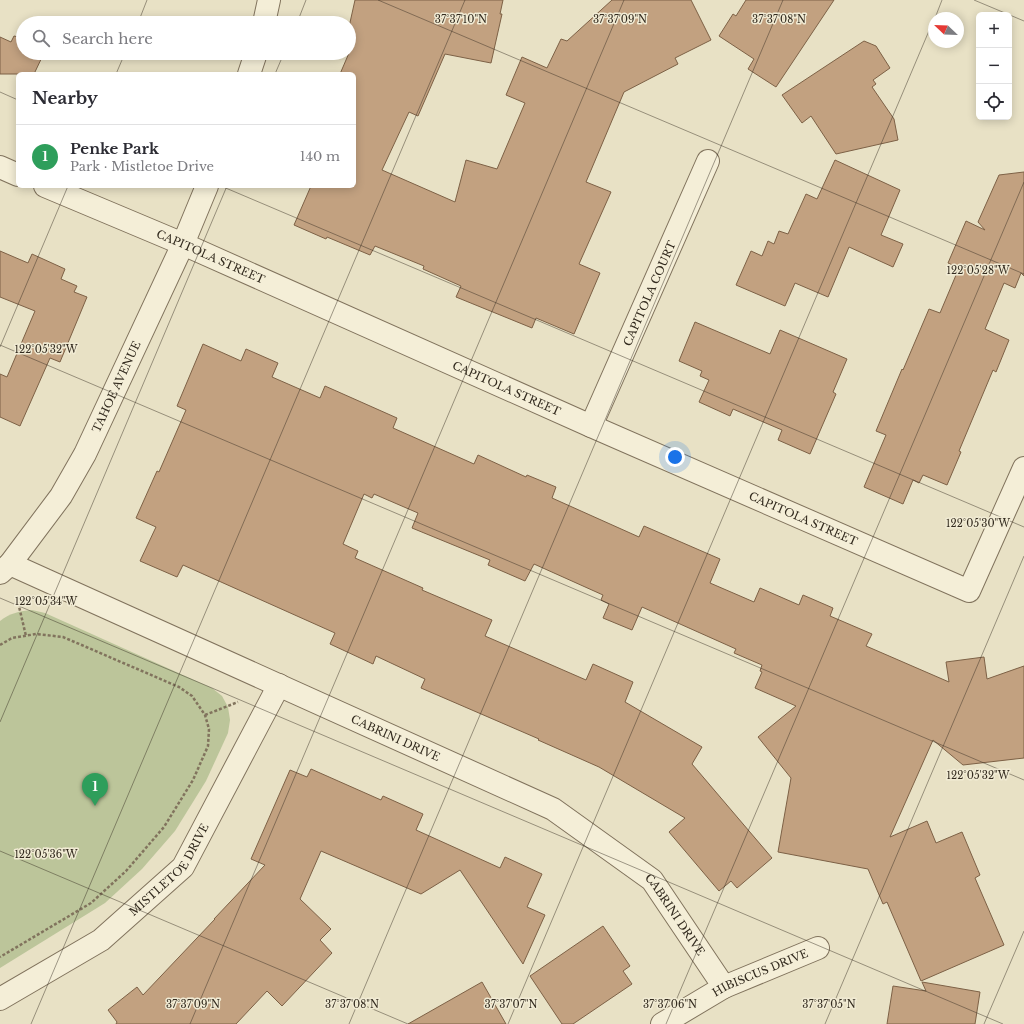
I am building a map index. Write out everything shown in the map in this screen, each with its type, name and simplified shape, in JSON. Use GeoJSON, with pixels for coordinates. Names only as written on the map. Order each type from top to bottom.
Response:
{"type":"FeatureCollection","features":[{"type":"Feature","properties":{"kind":"street"},"geometry":{"type":"LineString","coordinates":[[266,16],[269,0]]}},
{"type":"Feature","properties":{"kind":"street"},"geometry":{"type":"LineString","coordinates":[[250,72],[254,60]]}},
{"type":"Feature","properties":{"kind":"street","name":"CAPITOLA COURT"},"geometry":{"type":"LineString","coordinates":[[592,426],[708,161]]}},
{"type":"Feature","properties":{"kind":"street"},"geometry":{"type":"LineString","coordinates":[[0,167],[16,174]]}},
{"type":"Feature","properties":{"kind":"street","name":"CAPITOLA STREET"},"geometry":{"type":"LineString","coordinates":[[50,188],[183,244],[592,426],[969,591],[1024,468]]}},
{"type":"Feature","properties":{"kind":"street","name":"TAHOE AVENUE"},"geometry":{"type":"LineString","coordinates":[[5,569],[61,496],[85,454],[183,244],[206,188]]}},
{"type":"Feature","properties":{"kind":"street","name":"CABRINI DRIVE"},"geometry":{"type":"LineString","coordinates":[[5,569],[279,685],[553,809],[652,880],[724,987]]}},
{"type":"Feature","properties":{"kind":"street","name":"MISTLETOE DRIVE"},"geometry":{"type":"LineString","coordinates":[[0,999],[101,940],[183,867],[279,685]]}},
{"type":"Feature","properties":{"kind":"street","name":"HIBISCUS DRIVE"},"geometry":{"type":"LineString","coordinates":[[662,1024],[724,987],[818,948]]}},
{"type":"Feature","properties":{"kind":"path"},"geometry":{"type":"LineString","coordinates":[[0,645],[12,638],[36,634],[64,637],[179,687],[192,696],[206,715],[209,729],[208,746],[193,780],[164,827],[126,871],[91,903],[0,957]]}},
{"type":"Feature","properties":{"kind":"green space"},"geometry":{"type":"Polygon","coordinates":[[[32,610],[45,613],[212,688],[222,696],[228,707],[230,720],[228,733],[206,781],[175,831],[142,869],[105,903],[0,968],[0,621],[15,613],[32,610]]]}},
{"type":"Feature","properties":{"kind":"building"},"geometry":{"type":"Polygon","coordinates":[[[355,0],[503,0],[500,14],[502,14],[491,63],[445,54],[418,116],[409,112],[382,170],[455,202],[466,160],[497,169],[525,103],[506,95],[522,57],[547,68],[561,39],[567,41],[612,0],[691,0],[711,40],[675,58],[678,64],[624,92],[586,182],[611,192],[579,264],[600,273],[574,334],[536,318],[532,328],[456,297],[461,286],[423,269],[424,266],[375,246],[370,255],[327,237],[326,239],[294,225],[310,188],[356,188],[356,72],[341,72],[346,60],[356,60],[356,16],[351,16],[355,0]]]}},
{"type":"Feature","properties":{"kind":"building"},"geometry":{"type":"Polygon","coordinates":[[[746,0],[834,0],[776,87],[748,69],[754,59],[719,36],[733,14],[736,16],[746,0]]]}},
{"type":"Feature","properties":{"kind":"building"},"geometry":{"type":"Polygon","coordinates":[[[14,36],[16,36],[16,60],[41,60],[35,72],[0,74],[0,37],[11,42],[14,36]]]}},
{"type":"Feature","properties":{"kind":"building"},"geometry":{"type":"Polygon","coordinates":[[[864,41],[876,46],[890,68],[873,80],[876,84],[872,87],[894,119],[898,140],[836,154],[811,116],[802,123],[782,95],[864,41]]]}},
{"type":"Feature","properties":{"kind":"building"},"geometry":{"type":"Polygon","coordinates":[[[835,160],[900,190],[881,235],[903,244],[893,267],[849,247],[828,297],[795,283],[785,306],[736,285],[751,251],[762,256],[768,241],[774,244],[779,231],[788,234],[806,194],[817,199],[835,160]]]}},
{"type":"Feature","properties":{"kind":"building"},"geometry":{"type":"Polygon","coordinates":[[[1024,172],[1024,276],[1021,273],[1015,288],[1004,283],[985,329],[1009,340],[996,372],[993,370],[959,451],[961,452],[947,485],[923,475],[919,483],[913,480],[903,504],[864,487],[886,435],[876,431],[929,309],[940,313],[959,268],[948,263],[966,221],[985,230],[978,222],[999,175],[1024,172]]]}},
{"type":"Feature","properties":{"kind":"building"},"geometry":{"type":"Polygon","coordinates":[[[0,251],[28,263],[32,254],[65,269],[61,279],[77,286],[74,292],[87,297],[60,362],[50,358],[20,426],[0,417],[0,374],[7,377],[35,311],[0,297],[0,251]]]}},
{"type":"Feature","properties":{"kind":"building"},"geometry":{"type":"Polygon","coordinates":[[[695,322],[770,354],[780,330],[847,359],[833,392],[836,394],[810,454],[778,440],[782,430],[733,409],[730,416],[699,402],[709,380],[700,376],[702,371],[679,361],[695,322]]]}},
{"type":"Feature","properties":{"kind":"building"},"geometry":{"type":"Polygon","coordinates":[[[203,344],[241,361],[246,349],[278,363],[272,377],[320,398],[325,386],[397,418],[393,428],[474,464],[478,455],[526,477],[527,475],[556,487],[552,498],[639,537],[644,526],[720,559],[710,583],[754,602],[760,588],[799,605],[803,595],[833,608],[830,616],[872,634],[866,646],[949,682],[946,662],[984,657],[987,679],[1024,666],[1024,758],[963,765],[933,740],[890,837],[927,821],[936,843],[962,832],[980,875],[975,878],[1004,945],[921,981],[887,902],[883,904],[868,869],[778,852],[791,778],[758,737],[796,706],[755,688],[762,672],[760,671],[762,665],[734,653],[736,649],[642,607],[632,630],[603,618],[609,604],[601,600],[603,595],[534,564],[525,581],[488,565],[490,560],[412,528],[418,513],[374,494],[372,498],[364,494],[343,544],[358,551],[355,558],[423,588],[422,590],[492,620],[485,636],[586,680],[593,664],[633,682],[625,702],[702,747],[692,764],[772,858],[737,888],[731,881],[719,891],[669,832],[685,818],[599,767],[538,740],[539,739],[421,688],[425,679],[376,656],[373,664],[330,644],[335,633],[183,565],[177,577],[140,561],[156,527],[136,518],[157,471],[159,472],[186,410],[177,406],[203,344]]]}},
{"type":"Feature","properties":{"kind":"building"},"geometry":{"type":"Polygon","coordinates":[[[311,769],[381,800],[383,796],[423,814],[416,830],[500,868],[505,857],[542,874],[527,907],[545,915],[523,964],[460,870],[421,894],[321,851],[300,899],[331,929],[320,940],[332,953],[282,1006],[267,991],[236,1024],[116,1024],[117,1022],[108,1010],[137,987],[143,995],[265,865],[251,859],[290,770],[307,777],[311,769]]]}},
{"type":"Feature","properties":{"kind":"building"},"geometry":{"type":"Polygon","coordinates":[[[603,926],[630,966],[623,971],[632,984],[573,1024],[562,1024],[530,976],[603,926]]]}},
{"type":"Feature","properties":{"kind":"building"},"geometry":{"type":"Polygon","coordinates":[[[482,982],[506,1024],[408,1024],[482,982]]]}},
{"type":"Feature","properties":{"kind":"building"},"geometry":{"type":"Polygon","coordinates":[[[922,982],[980,992],[975,1024],[887,1024],[893,986],[926,991],[922,982]]]}},
{"type":"Feature","properties":{"kind":"place","name":"Penke Park"},"geometry":{"type":"Point","coordinates":[95,806]}}]}
